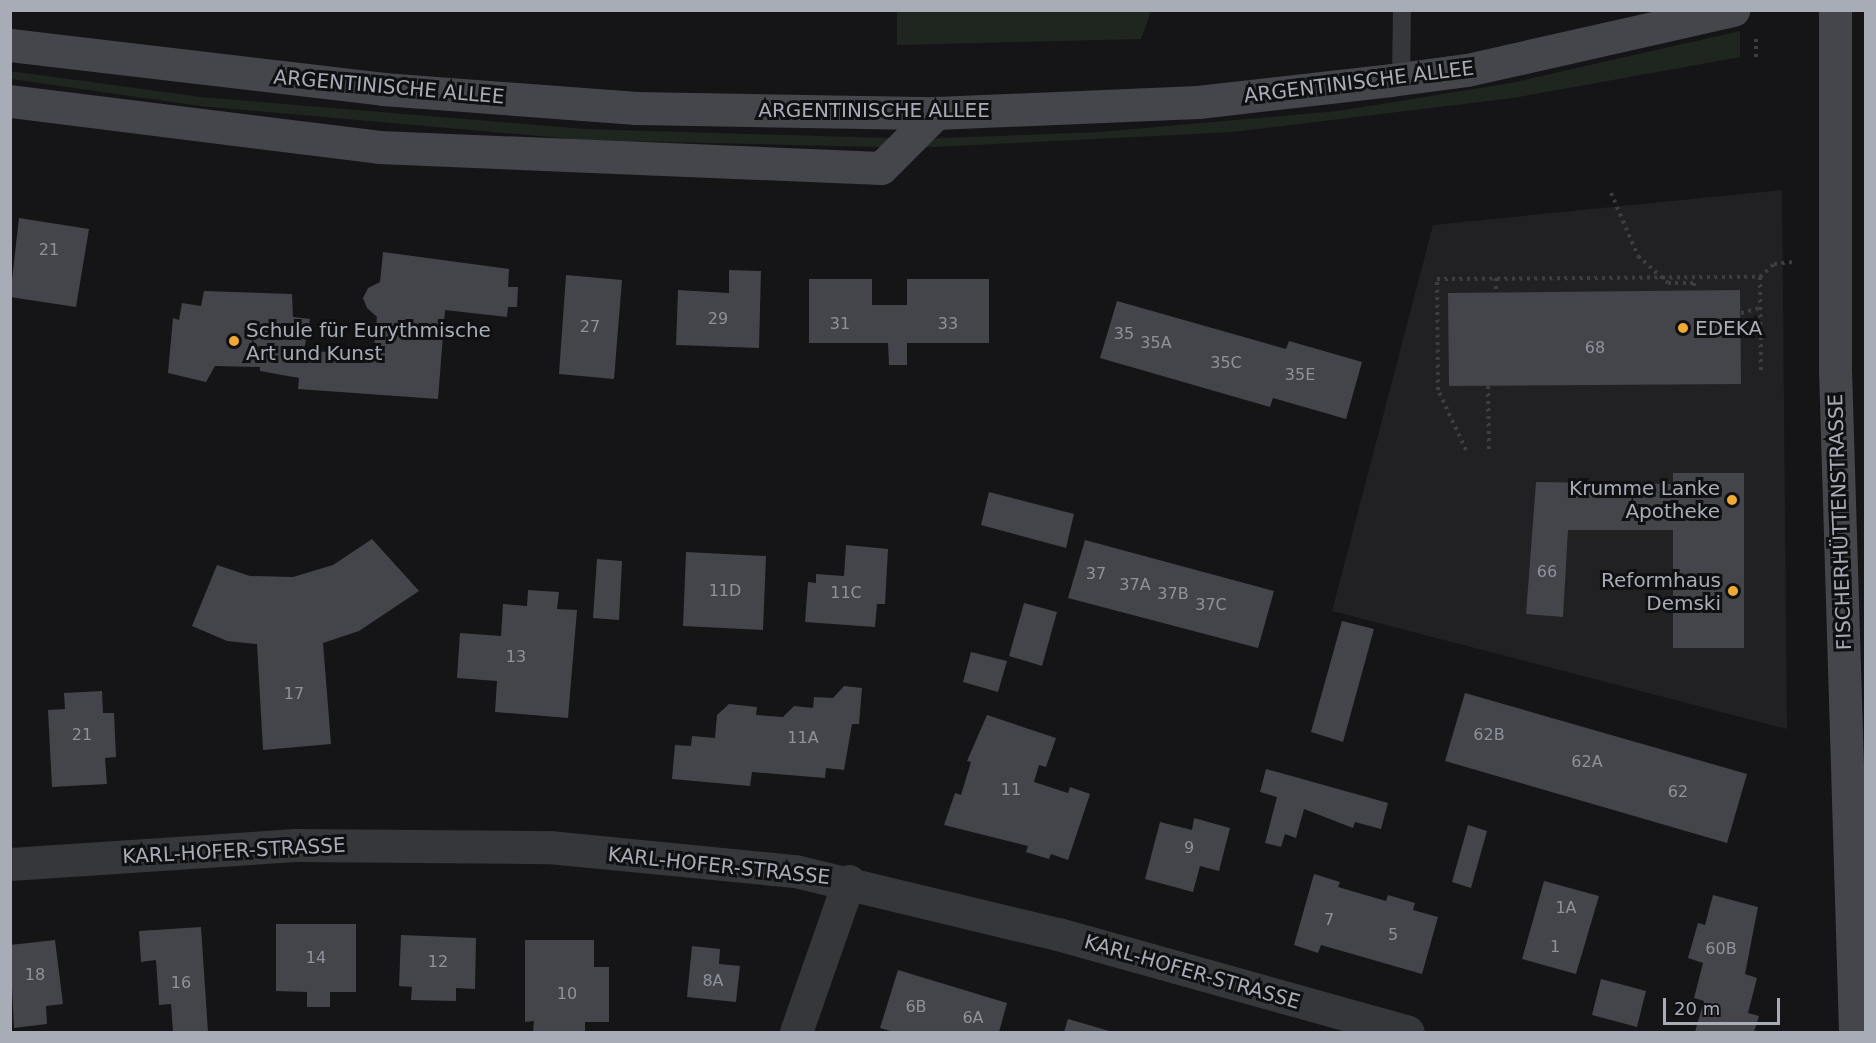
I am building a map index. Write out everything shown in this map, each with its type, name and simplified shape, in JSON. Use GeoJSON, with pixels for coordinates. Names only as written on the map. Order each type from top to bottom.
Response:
{"type":"FeatureCollection","features":[{"type":"Feature","properties":{"kind":"main road","name":"FISCHERHÜTTENSTRASSE"},"geometry":{"type":"LineString","coordinates":[[1834,10],[1835,369],[1855,1032]]}},
{"type":"Feature","properties":{"kind":"main road","name":"ARGENTINISCHE ALLEE"},"geometry":{"type":"LineString","coordinates":[[10,45],[383,89],[636,108],[936,113],[1198,102],[1401,79],[1467,70],[1744,21]]}},
{"type":"Feature","properties":{"kind":"main road"},"geometry":{"type":"LineString","coordinates":[[10,101],[379,147],[881,168],[936,113]]}},
{"type":"Feature","properties":{"kind":"street","name":"KARL-HOFER-STRASSE"},"geometry":{"type":"LineString","coordinates":[[10,864],[295,845],[549,847],[789,871],[849,881],[1408,1032]]}},
{"type":"Feature","properties":{"kind":"street"},"geometry":{"type":"LineString","coordinates":[[796,1032],[849,881]]}},
{"type":"Feature","properties":{"kind":"lane"},"geometry":{"type":"LineString","coordinates":[[1401,79],[1402,10]]}},
{"type":"Feature","properties":{"kind":"path"},"geometry":{"type":"LineString","coordinates":[[1744,21],[1756,57]]}},
{"type":"Feature","properties":{"kind":"path"},"geometry":{"type":"LineString","coordinates":[[1611,193],[1638,256],[1668,283],[1694,283],[1695,291]]}},
{"type":"Feature","properties":{"kind":"path"},"geometry":{"type":"LineString","coordinates":[[1466,450],[1437,390],[1437,279],[1760,277],[1774,264],[1792,262]]}},
{"type":"Feature","properties":{"kind":"path"},"geometry":{"type":"LineString","coordinates":[[1760,277],[1761,374]]}},
{"type":"Feature","properties":{"kind":"path"},"geometry":{"type":"LineString","coordinates":[[1496,279],[1496,292]]}},
{"type":"Feature","properties":{"kind":"path"},"geometry":{"type":"LineString","coordinates":[[1741,313],[1760,308]]}},
{"type":"Feature","properties":{"kind":"path"},"geometry":{"type":"LineString","coordinates":[[1488,386],[1489,449]]}},
{"type":"Feature","properties":{"kind":"shaded area"},"geometry":{"type":"Polygon","coordinates":[[[897,10],[1151,11],[1141,39],[897,45],[897,10]]]}},
{"type":"Feature","properties":{"kind":"shaded area"},"geometry":{"type":"Polygon","coordinates":[[[1740,31],[1740,57],[1513,98],[1233,132],[916,148],[584,140],[200,106],[11,79],[10,71],[201,97],[585,129],[917,139],[1100,132],[1338,111],[1511,83],[1740,31]]]}},
{"type":"Feature","properties":{"kind":"shaded area"},"geometry":{"type":"Polygon","coordinates":[[[1782,190],[1787,729],[1332,611],[1433,225],[1782,190]]]}},
{"type":"Feature","properties":{"kind":"building"},"geometry":{"type":"Polygon","coordinates":[[[19,218],[89,229],[76,307],[10,297],[19,218]]]}},
{"type":"Feature","properties":{"kind":"building"},"geometry":{"type":"Polygon","coordinates":[[[383,252],[509,269],[508,287],[518,287],[517,307],[508,307],[507,317],[445,310],[438,399],[298,389],[299,378],[260,371],[260,367],[215,366],[206,382],[168,373],[173,318],[179,320],[182,303],[201,306],[204,291],[292,294],[293,317],[310,319],[304,350],[373,356],[377,317],[367,308],[363,298],[368,288],[380,282],[383,252]]]}},
{"type":"Feature","properties":{"kind":"building"},"geometry":{"type":"Polygon","coordinates":[[[729,270],[761,271],[759,348],[676,345],[678,290],[729,293],[729,270]]]}},
{"type":"Feature","properties":{"kind":"building"},"geometry":{"type":"Polygon","coordinates":[[[566,275],[622,280],[614,379],[559,374],[566,275]]]}},
{"type":"Feature","properties":{"kind":"building"},"geometry":{"type":"Polygon","coordinates":[[[809,279],[872,279],[872,305],[907,305],[907,279],[989,279],[989,343],[907,343],[907,365],[889,365],[888,343],[809,343],[809,279]]]}},
{"type":"Feature","properties":{"kind":"building"},"geometry":{"type":"Polygon","coordinates":[[[1740,290],[1741,384],[1449,386],[1448,293],[1740,290]]]}},
{"type":"Feature","properties":{"kind":"building"},"geometry":{"type":"Polygon","coordinates":[[[1117,301],[1286,349],[1289,341],[1362,362],[1346,419],[1273,398],[1270,407],[1100,358],[1117,301]]]}},
{"type":"Feature","properties":{"kind":"building"},"geometry":{"type":"Polygon","coordinates":[[[1673,473],[1744,473],[1744,648],[1673,648],[1673,530],[1568,530],[1563,617],[1526,614],[1536,482],[1673,484],[1673,473]]]}},
{"type":"Feature","properties":{"kind":"building"},"geometry":{"type":"Polygon","coordinates":[[[989,492],[1074,514],[1066,548],[981,525],[989,492]]]}},
{"type":"Feature","properties":{"kind":"building"},"geometry":{"type":"Polygon","coordinates":[[[372,539],[419,591],[359,631],[323,643],[331,744],[263,750],[257,644],[227,641],[192,626],[217,565],[250,576],[293,577],[333,565],[372,539]]]}},
{"type":"Feature","properties":{"kind":"building"},"geometry":{"type":"Polygon","coordinates":[[[1085,540],[1274,591],[1258,648],[1068,598],[1085,540]]]}},
{"type":"Feature","properties":{"kind":"building"},"geometry":{"type":"Polygon","coordinates":[[[846,545],[888,549],[885,604],[877,604],[875,627],[805,622],[808,582],[816,583],[816,574],[844,576],[846,545]]]}},
{"type":"Feature","properties":{"kind":"building"},"geometry":{"type":"Polygon","coordinates":[[[686,552],[766,556],[763,630],[683,626],[686,552]]]}},
{"type":"Feature","properties":{"kind":"building"},"geometry":{"type":"Polygon","coordinates":[[[597,559],[622,561],[619,620],[593,618],[597,559]]]}},
{"type":"Feature","properties":{"kind":"building"},"geometry":{"type":"Polygon","coordinates":[[[528,590],[559,592],[557,609],[577,610],[568,718],[495,712],[497,681],[457,678],[460,633],[501,636],[503,604],[527,606],[528,590]]]}},
{"type":"Feature","properties":{"kind":"building"},"geometry":{"type":"Polygon","coordinates":[[[1024,603],[1057,612],[1042,666],[1009,656],[1024,603]]]}},
{"type":"Feature","properties":{"kind":"building"},"geometry":{"type":"Polygon","coordinates":[[[1342,621],[1374,629],[1343,742],[1311,732],[1342,621]]]}},
{"type":"Feature","properties":{"kind":"building"},"geometry":{"type":"Polygon","coordinates":[[[971,652],[1007,661],[998,692],[963,682],[971,652]]]}},
{"type":"Feature","properties":{"kind":"building"},"geometry":{"type":"Polygon","coordinates":[[[844,686],[862,688],[859,724],[852,724],[844,770],[826,768],[825,778],[752,772],[750,786],[672,779],[675,745],[691,746],[692,736],[715,738],[717,715],[729,704],[757,707],[756,715],[783,717],[794,706],[813,708],[814,697],[833,698],[844,686]]]}},
{"type":"Feature","properties":{"kind":"building"},"geometry":{"type":"Polygon","coordinates":[[[102,691],[103,713],[114,713],[116,757],[105,758],[107,784],[52,787],[48,710],[65,709],[64,693],[102,691]]]}},
{"type":"Feature","properties":{"kind":"building"},"geometry":{"type":"Polygon","coordinates":[[[1465,693],[1747,774],[1727,843],[1445,761],[1465,693]]]}},
{"type":"Feature","properties":{"kind":"building"},"geometry":{"type":"Polygon","coordinates":[[[987,715],[1056,738],[1046,767],[1039,765],[1034,782],[1068,793],[1070,787],[1090,794],[1068,860],[1051,854],[1049,859],[1026,852],[1028,846],[944,825],[955,793],[961,795],[971,762],[967,761],[987,715]]]}},
{"type":"Feature","properties":{"kind":"building"},"geometry":{"type":"Polygon","coordinates":[[[1266,769],[1388,803],[1381,829],[1355,822],[1353,828],[1304,809],[1296,838],[1285,834],[1281,847],[1265,843],[1277,797],[1260,792],[1266,769]]]}},
{"type":"Feature","properties":{"kind":"building"},"geometry":{"type":"Polygon","coordinates":[[[1194,818],[1230,828],[1219,871],[1200,866],[1193,892],[1145,879],[1160,822],[1192,830],[1194,818]]]}},
{"type":"Feature","properties":{"kind":"building"},"geometry":{"type":"Polygon","coordinates":[[[1468,825],[1487,831],[1471,888],[1452,882],[1468,825]]]}},
{"type":"Feature","properties":{"kind":"building"},"geometry":{"type":"Polygon","coordinates":[[[1314,874],[1340,882],[1338,887],[1386,901],[1388,895],[1415,903],[1413,910],[1438,917],[1422,974],[1321,945],[1318,953],[1294,945],[1314,874]]]}},
{"type":"Feature","properties":{"kind":"building"},"geometry":{"type":"Polygon","coordinates":[[[1544,881],[1599,896],[1576,974],[1522,959],[1544,881]]]}},
{"type":"Feature","properties":{"kind":"building"},"geometry":{"type":"Polygon","coordinates":[[[1713,895],[1758,907],[1745,974],[1757,978],[1748,1013],[1759,1016],[1754,1032],[1695,1032],[1704,1001],[1694,998],[1703,963],[1688,958],[1698,923],[1705,925],[1713,895]]]}},
{"type":"Feature","properties":{"kind":"building"},"geometry":{"type":"Polygon","coordinates":[[[276,924],[356,924],[356,992],[330,992],[330,1007],[307,1007],[307,992],[276,991],[276,924]]]}},
{"type":"Feature","properties":{"kind":"building"},"geometry":{"type":"Polygon","coordinates":[[[201,927],[208,1032],[173,1032],[171,1004],[159,1005],[156,960],[141,962],[139,931],[201,927]]]}},
{"type":"Feature","properties":{"kind":"building"},"geometry":{"type":"Polygon","coordinates":[[[401,935],[476,938],[475,989],[456,988],[456,1001],[411,1000],[412,987],[399,986],[401,935]]]}},
{"type":"Feature","properties":{"kind":"building"},"geometry":{"type":"Polygon","coordinates":[[[55,940],[63,1004],[46,1006],[47,1024],[14,1028],[10,945],[55,940]]]}},
{"type":"Feature","properties":{"kind":"building"},"geometry":{"type":"Polygon","coordinates":[[[525,940],[594,940],[594,967],[609,967],[609,1022],[585,1022],[585,1032],[533,1032],[534,1021],[525,1022],[525,940]]]}},
{"type":"Feature","properties":{"kind":"building"},"geometry":{"type":"Polygon","coordinates":[[[692,946],[720,949],[719,964],[740,966],[736,1002],[687,997],[692,946]]]}},
{"type":"Feature","properties":{"kind":"building"},"geometry":{"type":"Polygon","coordinates":[[[898,970],[1007,1003],[999,1032],[894,1032],[880,1028],[898,970]]]}},
{"type":"Feature","properties":{"kind":"building"},"geometry":{"type":"Polygon","coordinates":[[[1601,979],[1646,991],[1637,1027],[1592,1015],[1601,979]]]}},
{"type":"Feature","properties":{"kind":"building"},"geometry":{"type":"Polygon","coordinates":[[[1068,1019],[1113,1032],[1064,1032],[1068,1019]]]}},
{"type":"Feature","properties":{"kind":"place","name":"EDEKA"},"geometry":{"type":"Point","coordinates":[1683,328]}},
{"type":"Feature","properties":{"kind":"place","name":"Schule für Eurythmische Art und Kunst"},"geometry":{"type":"Point","coordinates":[234,341]}},
{"type":"Feature","properties":{"kind":"place","name":"Krumme Lanke Apotheke"},"geometry":{"type":"Point","coordinates":[1732,500]}},
{"type":"Feature","properties":{"kind":"place","name":"Reformhaus Demski"},"geometry":{"type":"Point","coordinates":[1733,591]}}]}
